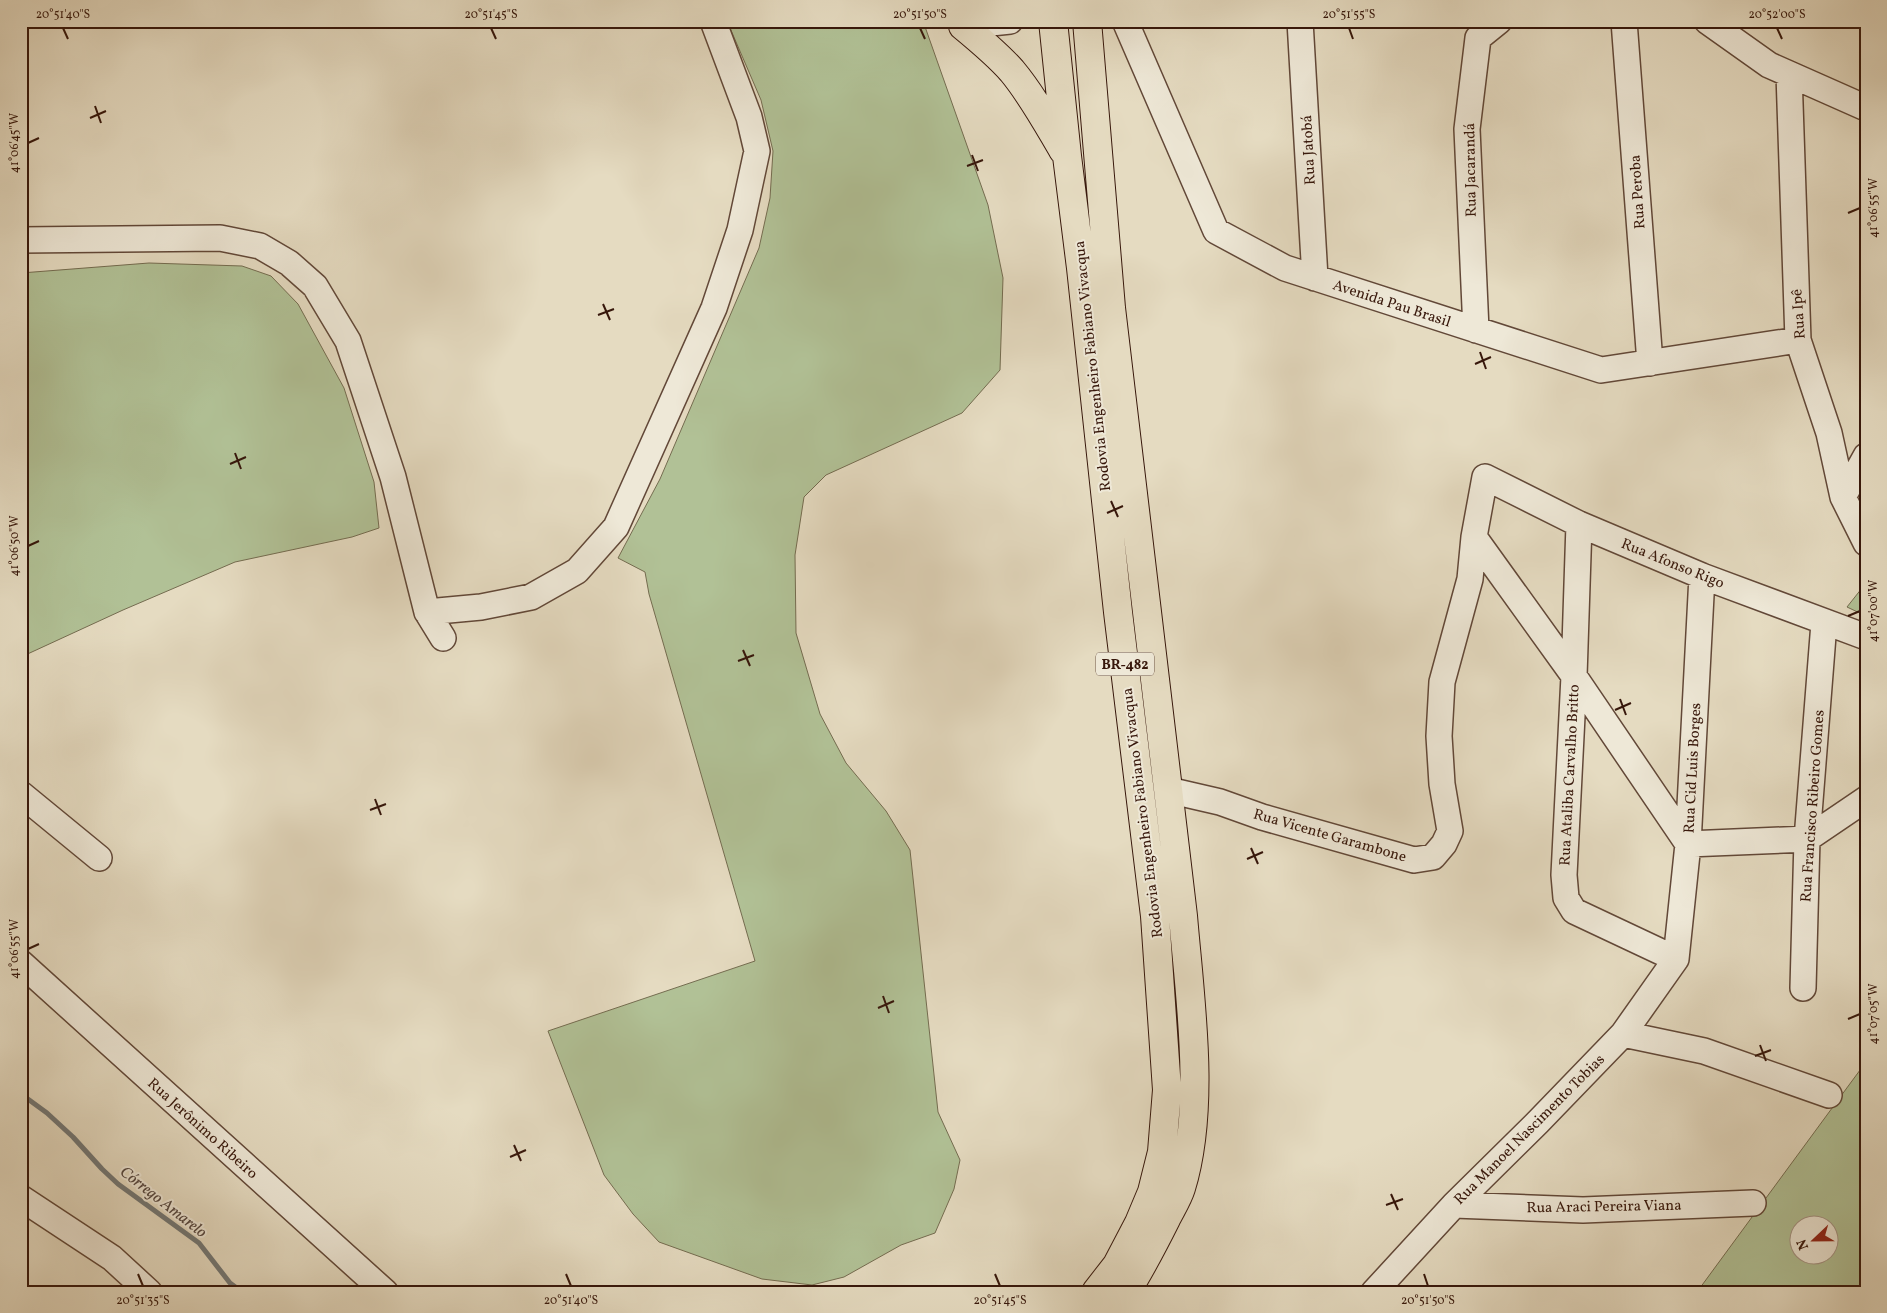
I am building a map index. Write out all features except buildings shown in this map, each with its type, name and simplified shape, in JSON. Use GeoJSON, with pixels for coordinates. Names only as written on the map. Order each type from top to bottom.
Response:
{"type":"FeatureCollection","features":[{"type":"Feature","properties":{"kind":"highway","name":"Rodovia Engenheiro Fabiano Vivacqua"},"geometry":{"type":"LineString","coordinates":[[1053,21],[1066,156],[1082,268],[1118,612],[1155,916],[1167,1090],[1162,1152],[1152,1192],[1139,1223],[1117,1265],[1096,1292]]}},
{"type":"Feature","properties":{"kind":"highway","name":"Rodovia Engenheiro Fabiano Vivacqua"},"geometry":{"type":"LineString","coordinates":[[1087,21],[1111,308],[1183,916],[1191,1010],[1194,1087],[1190,1150],[1181,1190],[1138,1273],[1126,1292]]}},
{"type":"Feature","properties":{"kind":"highway"},"geometry":{"type":"LineString","coordinates":[[962,24],[990,48],[1031,96],[1066,156]]}},
{"type":"Feature","properties":{"kind":"highway"},"geometry":{"type":"LineString","coordinates":[[1082,268],[1111,308]]}},
{"type":"Feature","properties":{"kind":"highway"},"geometry":{"type":"LineString","coordinates":[[1118,612],[1148,610]]}},
{"type":"Feature","properties":{"kind":"highway"},"geometry":{"type":"LineString","coordinates":[[1155,916],[1183,916]]}},
{"type":"Feature","properties":{"kind":"street"},"geometry":{"type":"LineString","coordinates":[[427,612],[481,607],[531,597],[577,571],[616,527],[714,308],[740,230],[758,151],[748,117],[713,21]]}},
{"type":"Feature","properties":{"kind":"street"},"geometry":{"type":"LineString","coordinates":[[962,24],[1010,21]]}},
{"type":"Feature","properties":{"kind":"street","name":"Avenida Pau Brasil"},"geometry":{"type":"LineString","coordinates":[[1125,21],[1216,231],[1285,268],[1601,370],[1798,340]]}},
{"type":"Feature","properties":{"kind":"street","name":"Rua Jatobá"},"geometry":{"type":"LineString","coordinates":[[1300,21],[1315,278]]}},
{"type":"Feature","properties":{"kind":"street","name":"Rua Jacarandá"},"geometry":{"type":"LineString","coordinates":[[1476,330],[1467,129],[1478,38],[1499,21]]}},
{"type":"Feature","properties":{"kind":"street","name":"Rua Peroba"},"geometry":{"type":"LineString","coordinates":[[1624,21],[1650,363]]}},
{"type":"Feature","properties":{"kind":"street"},"geometry":{"type":"LineString","coordinates":[[1707,21],[1769,65],[1866,108]]}},
{"type":"Feature","properties":{"kind":"street","name":"Rua Ipê"},"geometry":{"type":"LineString","coordinates":[[1789,74],[1798,340],[1829,433],[1843,497],[1866,543]]}},
{"type":"Feature","properties":{"kind":"street"},"geometry":{"type":"LineString","coordinates":[[21,240],[220,238],[260,246],[288,263],[315,286],[348,341],[393,477],[427,612],[443,638]]}},
{"type":"Feature","properties":{"kind":"street"},"geometry":{"type":"LineString","coordinates":[[1843,497],[1866,456]]}},
{"type":"Feature","properties":{"kind":"street","name":"Rua Afonso Rigo"},"geometry":{"type":"LineString","coordinates":[[1485,477],[1579,524],[1702,576],[1824,623],[1866,637]]}},
{"type":"Feature","properties":{"kind":"street","name":"Rua Vicente Garambone"},"geometry":{"type":"LineString","coordinates":[[1168,790],[1220,802],[1271,820],[1414,860],[1433,857],[1444,844],[1450,831],[1442,784],[1440,736],[1442,682],[1470,578],[1474,537],[1485,477]]}},
{"type":"Feature","properties":{"kind":"street","name":"Rua Ataliba Carvalho Britto"},"geometry":{"type":"LineString","coordinates":[[1579,524],[1564,875],[1566,898],[1574,911],[1676,960]]}},
{"type":"Feature","properties":{"kind":"street"},"geometry":{"type":"LineString","coordinates":[[1474,537],[1574,676],[1688,844],[1807,839],[1866,799]]}},
{"type":"Feature","properties":{"kind":"street","name":"Rua Cid Luis Borges"},"geometry":{"type":"LineString","coordinates":[[1676,960],[1688,844],[1702,576]]}},
{"type":"Feature","properties":{"kind":"street","name":"Rua Francisco Ribeiro Gomes"},"geometry":{"type":"LineString","coordinates":[[1803,988],[1807,839],[1824,623]]}},
{"type":"Feature","properties":{"kind":"street"},"geometry":{"type":"LineString","coordinates":[[21,794],[99,858]]}},
{"type":"Feature","properties":{"kind":"street","name":"Rua Manoel Nascimento Tobias"},"geometry":{"type":"LineString","coordinates":[[1374,1292],[1454,1205],[1623,1034],[1676,960]]}},
{"type":"Feature","properties":{"kind":"street","name":"Rua Jerônimo Ribeiro"},"geometry":{"type":"LineString","coordinates":[[21,963],[385,1292]]}},
{"type":"Feature","properties":{"kind":"street"},"geometry":{"type":"LineString","coordinates":[[1623,1034],[1704,1051],[1829,1095]]}},
{"type":"Feature","properties":{"kind":"street"},"geometry":{"type":"LineString","coordinates":[[21,1198],[112,1258],[149,1292]]}},
{"type":"Feature","properties":{"kind":"street","name":"Rua Araci Pereira Viana"},"geometry":{"type":"LineString","coordinates":[[1454,1205],[1584,1210],[1753,1202]]}},
{"type":"Feature","properties":{"kind":"green space"},"geometry":{"type":"Polygon","coordinates":[[[727,21],[923,21],[988,205],[1003,278],[1000,370],[962,413],[826,475],[804,497],[795,555],[796,633],[820,714],[846,763],[886,811],[910,850],[938,1112],[960,1160],[954,1189],[935,1233],[901,1245],[844,1277],[812,1285],[762,1279],[659,1242],[633,1214],[604,1175],[548,1031],[755,961],[649,594],[645,572],[618,558],[660,479],[759,248],[770,198],[773,151],[761,100],[727,21]]]}},
{"type":"Feature","properties":{"kind":"green space"},"geometry":{"type":"Polygon","coordinates":[[[149,263],[242,266],[271,276],[298,304],[344,388],[374,482],[379,528],[352,537],[235,562],[123,610],[21,657],[21,273],[149,263]]]}},
{"type":"Feature","properties":{"kind":"green space"},"geometry":{"type":"Polygon","coordinates":[[[1866,583],[1866,616],[1847,607],[1866,583]]]}},
{"type":"Feature","properties":{"kind":"green space"},"geometry":{"type":"Polygon","coordinates":[[[1866,1062],[1866,1292],[1697,1292],[1866,1062]]]}},
{"type":"Feature","properties":{"kind":"waterway","name":"Córrego Amarelo"},"geometry":{"type":"LineString","coordinates":[[21,1094],[47,1113],[73,1137],[118,1184],[199,1243],[230,1283],[242,1292]]}}]}
